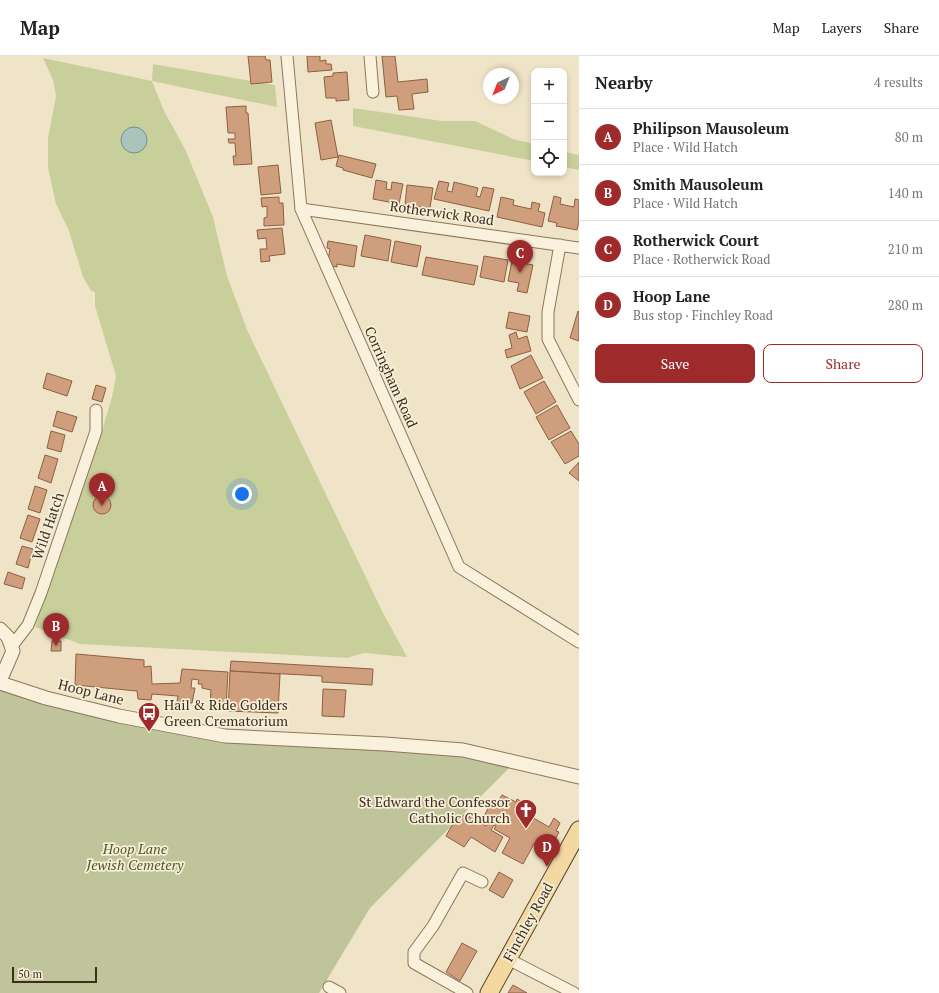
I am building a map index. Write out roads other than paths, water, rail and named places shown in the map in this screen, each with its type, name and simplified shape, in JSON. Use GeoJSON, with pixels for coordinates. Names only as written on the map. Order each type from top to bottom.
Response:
{"type":"FeatureCollection","features":[{"type":"Feature","properties":{"kind":"main road","name":"Finchley Road"},"geometry":{"type":"LineString","coordinates":[[489,993],[579,830]]}},
{"type":"Feature","properties":{"kind":"street","name":"Corringham Road"},"geometry":{"type":"LineString","coordinates":[[287,56],[301,209],[459,567],[579,642]]}},
{"type":"Feature","properties":{"kind":"street"},"geometry":{"type":"LineString","coordinates":[[370,56],[373,92]]}},
{"type":"Feature","properties":{"kind":"street","name":"Rotherwick Road"},"geometry":{"type":"LineString","coordinates":[[301,209],[579,248]]}},
{"type":"Feature","properties":{"kind":"street"},"geometry":{"type":"LineString","coordinates":[[560,245],[548,312],[548,339],[579,400]]}},
{"type":"Feature","properties":{"kind":"street","name":"Wild Hatch"},"geometry":{"type":"LineString","coordinates":[[12,646],[28,625],[41,593],[96,431],[96,410]]}},
{"type":"Feature","properties":{"kind":"street"},"geometry":{"type":"LineString","coordinates":[[0,629],[5,633],[12,646],[11,658],[0,682]]}},
{"type":"Feature","properties":{"kind":"street","name":"Hoop Lane"},"geometry":{"type":"LineString","coordinates":[[0,682],[46,698],[119,716],[225,736],[385,744],[464,750],[579,777]]}},
{"type":"Feature","properties":{"kind":"street"},"geometry":{"type":"LineString","coordinates":[[467,993],[414,963],[414,952],[433,926],[463,873],[482,882]]}},
{"type":"Feature","properties":{"kind":"street"},"geometry":{"type":"LineString","coordinates":[[508,959],[574,993]]}},
{"type":"Feature","properties":{"kind":"street"},"geometry":{"type":"LineString","coordinates":[[329,987],[340,993]]}},
{"type":"Feature","properties":{"kind":"water"},"geometry":{"type":"Polygon","coordinates":[[[134,127],[143,131],[147,140],[143,149],[134,153],[125,149],[121,140],[125,131],[134,127]]]}},
{"type":"Feature","properties":{"kind":"place","name":"Rotherwick Court"},"geometry":{"type":"Point","coordinates":[520,273]}},
{"type":"Feature","properties":{"kind":"place","name":"Philipson Mausoleum"},"geometry":{"type":"Point","coordinates":[102,506]}},
{"type":"Feature","properties":{"kind":"place","name":"Smith Mausoleum"},"geometry":{"type":"Point","coordinates":[56,646]}},
{"type":"Feature","properties":{"kind":"place","name":"Hail & Ride Golders Green Crematorium"},"geometry":{"type":"Point","coordinates":[149,732]}},
{"type":"Feature","properties":{"kind":"place","name":"St Edward the Confessor Catholic Church"},"geometry":{"type":"Point","coordinates":[526,830]}},
{"type":"Feature","properties":{"kind":"place","name":"Hoop Lane"},"geometry":{"type":"Point","coordinates":[547,867]}},
{"type":"Feature","properties":{"kind":"park label","name":"Hoop Lane Jewish Cemetery"},"geometry":{"type":"Point","coordinates":[135,858]}}]}
